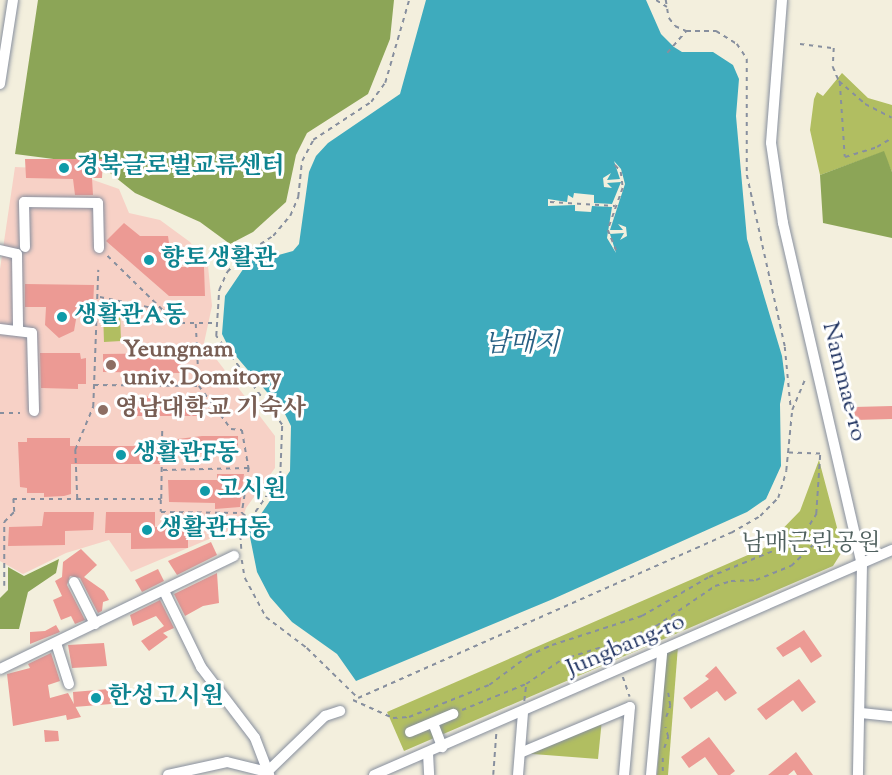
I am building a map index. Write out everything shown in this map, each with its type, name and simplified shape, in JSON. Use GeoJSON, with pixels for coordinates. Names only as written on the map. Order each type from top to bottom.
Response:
{"type":"FeatureCollection","features":[{"type":"Feature","properties":{"kind":"street"},"geometry":{"type":"LineString","coordinates":[[0,84],[12,0]]}},
{"type":"Feature","properties":{"kind":"street","name":"Nammae-ro"},"geometry":{"type":"LineString","coordinates":[[782,0],[771,116],[777,193],[862,564],[861,713],[858,775]]}},
{"type":"Feature","properties":{"kind":"street"},"geometry":{"type":"LineString","coordinates":[[25,247],[24,202],[98,202],[99,248]]}},
{"type":"Feature","properties":{"kind":"street"},"geometry":{"type":"LineString","coordinates":[[0,250],[17,254],[18,330]]}},
{"type":"Feature","properties":{"kind":"street"},"geometry":{"type":"LineString","coordinates":[[0,329],[32,333],[34,411]]}},
{"type":"Feature","properties":{"kind":"street","name":"Jungbang-ro"},"geometry":{"type":"LineString","coordinates":[[374,775],[388,772],[662,653],[892,550]]}},
{"type":"Feature","properties":{"kind":"street"},"geometry":{"type":"LineString","coordinates":[[0,669],[234,556]]}},
{"type":"Feature","properties":{"kind":"street"},"geometry":{"type":"LineString","coordinates":[[74,582],[95,624]]}},
{"type":"Feature","properties":{"kind":"street"},"geometry":{"type":"LineString","coordinates":[[164,591],[201,668],[255,738],[268,773]]}},
{"type":"Feature","properties":{"kind":"street"},"geometry":{"type":"LineString","coordinates":[[56,643],[69,684]]}},
{"type":"Feature","properties":{"kind":"street"},"geometry":{"type":"LineString","coordinates":[[651,775],[662,653]]}},
{"type":"Feature","properties":{"kind":"street"},"geometry":{"type":"LineString","coordinates":[[520,753],[630,707],[624,775]]}},
{"type":"Feature","properties":{"kind":"street"},"geometry":{"type":"LineString","coordinates":[[268,773],[325,716],[340,711]]}},
{"type":"Feature","properties":{"kind":"street"},"geometry":{"type":"LineString","coordinates":[[518,775],[523,713]]}},
{"type":"Feature","properties":{"kind":"street"},"geometry":{"type":"LineString","coordinates":[[861,713],[892,716]]}},
{"type":"Feature","properties":{"kind":"street"},"geometry":{"type":"LineString","coordinates":[[410,732],[453,714]]}},
{"type":"Feature","properties":{"kind":"street"},"geometry":{"type":"LineString","coordinates":[[433,723],[442,747]]}},
{"type":"Feature","properties":{"kind":"street"},"geometry":{"type":"LineString","coordinates":[[428,753],[429,775]]}},
{"type":"Feature","properties":{"kind":"street"},"geometry":{"type":"LineString","coordinates":[[168,775],[227,762],[268,773]]}},
{"type":"Feature","properties":{"kind":"path"},"geometry":{"type":"LineString","coordinates":[[358,698],[307,648],[266,617],[245,578],[240,534],[280,476],[282,425],[229,358],[216,336],[219,290],[227,272],[244,254],[273,236],[290,216],[298,196],[302,161],[313,140],[371,102],[385,83],[409,0]]}},
{"type":"Feature","properties":{"kind":"path"},"geometry":{"type":"LineString","coordinates":[[656,0],[667,7]]}},
{"type":"Feature","properties":{"kind":"path"},"geometry":{"type":"LineString","coordinates":[[340,711],[353,700],[741,528],[760,516],[778,498],[789,453],[792,410],[787,357],[747,175],[747,59],[737,44],[716,31],[686,31],[675,26],[666,0]]}},
{"type":"Feature","properties":{"kind":"path"},"geometry":{"type":"LineString","coordinates":[[668,53],[686,31]]}},
{"type":"Feature","properties":{"kind":"path"},"geometry":{"type":"LineString","coordinates":[[800,44],[834,48],[833,67],[839,81],[844,157],[877,147],[892,138]]}},
{"type":"Feature","properties":{"kind":"path"},"geometry":{"type":"LineString","coordinates":[[839,81],[865,104],[892,118]]}},
{"type":"Feature","properties":{"kind":"path"},"geometry":{"type":"LineString","coordinates":[[615,165],[623,180],[608,230],[616,250]]}},
{"type":"Feature","properties":{"kind":"path"},"geometry":{"type":"LineString","coordinates":[[550,202],[616,206]]}},
{"type":"Feature","properties":{"kind":"path"},"geometry":{"type":"LineString","coordinates":[[99,248],[162,310],[181,323],[217,323]]}},
{"type":"Feature","properties":{"kind":"path"},"geometry":{"type":"LineString","coordinates":[[77,499],[75,450],[93,407],[100,297],[98,270]]}},
{"type":"Feature","properties":{"kind":"path"},"geometry":{"type":"LineString","coordinates":[[100,297],[162,310]]}},
{"type":"Feature","properties":{"kind":"path"},"geometry":{"type":"LineString","coordinates":[[196,324],[199,386],[231,429],[242,430],[249,468],[242,513]]}},
{"type":"Feature","properties":{"kind":"path"},"geometry":{"type":"LineString","coordinates":[[792,410],[805,381]]}},
{"type":"Feature","properties":{"kind":"path"},"geometry":{"type":"LineString","coordinates":[[94,385],[199,386]]}},
{"type":"Feature","properties":{"kind":"path"},"geometry":{"type":"LineString","coordinates":[[0,413],[20,413]]}},
{"type":"Feature","properties":{"kind":"path"},"geometry":{"type":"LineString","coordinates":[[162,430],[161,512],[242,513],[250,519]]}},
{"type":"Feature","properties":{"kind":"path"},"geometry":{"type":"LineString","coordinates":[[353,700],[393,718],[429,710],[489,686],[528,656],[552,645],[642,616],[709,577],[781,550],[804,536],[819,500],[820,454],[789,453]]}},
{"type":"Feature","properties":{"kind":"path"},"geometry":{"type":"LineString","coordinates":[[162,470],[249,468]]}},
{"type":"Feature","properties":{"kind":"path"},"geometry":{"type":"LineString","coordinates":[[4,586],[4,522],[14,512],[13,500],[161,499]]}},
{"type":"Feature","properties":{"kind":"path"},"geometry":{"type":"LineString","coordinates":[[804,536],[821,549]]}},
{"type":"Feature","properties":{"kind":"path"},"geometry":{"type":"LineString","coordinates":[[453,714],[526,684],[561,660],[630,638],[656,626],[715,586],[731,581],[756,580],[791,566],[814,544]]}},
{"type":"Feature","properties":{"kind":"path"},"geometry":{"type":"LineString","coordinates":[[620,671],[631,694],[630,707]]}},
{"type":"Feature","properties":{"kind":"path"},"geometry":{"type":"LineString","coordinates":[[523,713],[526,684]]}},
{"type":"Feature","properties":{"kind":"path"},"geometry":{"type":"LineString","coordinates":[[663,775],[663,750],[668,737],[664,721],[670,706],[667,691]]}},
{"type":"Feature","properties":{"kind":"path"},"geometry":{"type":"LineString","coordinates":[[493,775],[496,724]]}},
{"type":"Feature","properties":{"kind":"shaded area","name":"Yeungnam univ. Domitory"},"geometry":{"type":"Polygon","coordinates":[[[15,167],[62,169],[119,189],[129,213],[160,220],[190,242],[208,266],[212,306],[204,343],[275,436],[275,468],[246,508],[240,526],[131,572],[109,540],[66,553],[23,574],[0,561],[0,269],[15,167]]]}},
{"type":"Feature","properties":{"kind":"green space"},"geometry":{"type":"Polygon","coordinates":[[[38,0],[394,0],[390,39],[368,94],[307,133],[296,155],[286,202],[253,232],[230,244],[200,222],[135,193],[100,165],[15,154],[38,0]]]}},
{"type":"Feature","properties":{"kind":"green space"},"geometry":{"type":"Polygon","coordinates":[[[842,73],[868,98],[892,105],[892,172],[883,152],[820,175],[810,130],[814,99],[817,92],[823,96],[842,73]]]}},
{"type":"Feature","properties":{"kind":"green space"},"geometry":{"type":"Polygon","coordinates":[[[884,151],[892,172],[892,238],[823,223],[820,175],[884,151]]]}},
{"type":"Feature","properties":{"kind":"green space"},"geometry":{"type":"Polygon","coordinates":[[[103,312],[120,313],[121,341],[104,342],[103,312]]]}},
{"type":"Feature","properties":{"kind":"green space","name":"남매근린공원"},"geometry":{"type":"Polygon","coordinates":[[[819,460],[843,550],[833,566],[404,751],[387,712],[764,548],[800,511],[819,460]]]}},
{"type":"Feature","properties":{"kind":"green space"},"geometry":{"type":"Polygon","coordinates":[[[59,559],[56,573],[28,592],[19,629],[0,629],[0,598],[8,590],[8,567],[24,576],[59,559]]]}},
{"type":"Feature","properties":{"kind":"green space"},"geometry":{"type":"Polygon","coordinates":[[[678,646],[668,775],[657,775],[666,661],[668,650],[678,646]]]}},
{"type":"Feature","properties":{"kind":"green space"},"geometry":{"type":"Polygon","coordinates":[[[602,719],[598,759],[520,753],[602,719]]]}},
{"type":"Feature","properties":{"kind":"water","name":"남매지"},"geometry":{"type":"Polygon","coordinates":[[[426,0],[646,0],[661,34],[674,47],[682,52],[713,52],[733,65],[739,79],[736,116],[747,239],[782,356],[785,379],[780,404],[781,466],[766,499],[747,512],[553,599],[356,681],[337,654],[292,622],[270,597],[257,572],[249,532],[290,471],[291,426],[284,412],[229,348],[222,334],[225,296],[252,256],[258,253],[275,256],[293,251],[299,244],[309,172],[316,156],[328,143],[400,94],[426,0]]]}},
{"type":"Feature","properties":{"kind":"pier"},"geometry":{"type":"Polygon","coordinates":[[[614,161],[621,169],[625,184],[610,230],[623,230],[618,224],[626,227],[627,236],[620,240],[624,233],[610,234],[616,253],[607,238],[612,207],[592,206],[591,212],[575,211],[575,205],[548,206],[548,199],[567,202],[568,195],[573,198],[574,193],[594,195],[594,203],[612,204],[621,182],[607,183],[612,188],[604,187],[603,178],[611,173],[607,180],[620,179],[614,161]]]}},
{"type":"Feature","properties":{"kind":"building","name":"경북글로벌교류센터"},"geometry":{"type":"Polygon","coordinates":[[[25,159],[103,159],[102,178],[92,178],[93,195],[75,195],[73,179],[26,178],[25,159]]]}},
{"type":"Feature","properties":{"kind":"building","name":"향토생활관"},"geometry":{"type":"Polygon","coordinates":[[[124,223],[140,236],[168,236],[172,264],[177,267],[204,267],[205,296],[169,296],[106,241],[124,223]]]}},
{"type":"Feature","properties":{"kind":"building","name":"생활관A동"},"geometry":{"type":"Polygon","coordinates":[[[25,284],[94,285],[93,308],[78,308],[74,331],[59,338],[45,325],[46,307],[25,307],[25,284]]]}},
{"type":"Feature","properties":{"kind":"building"},"geometry":{"type":"Polygon","coordinates":[[[40,353],[80,353],[81,359],[86,358],[86,384],[78,384],[78,389],[41,388],[40,353]]]}},
{"type":"Feature","properties":{"kind":"building"},"geometry":{"type":"Polygon","coordinates":[[[181,353],[181,373],[103,372],[103,354],[181,353]]]}},
{"type":"Feature","properties":{"kind":"building"},"geometry":{"type":"Polygon","coordinates":[[[128,396],[205,398],[205,416],[128,416],[128,396]]]}},
{"type":"Feature","properties":{"kind":"building"},"geometry":{"type":"Polygon","coordinates":[[[892,406],[892,419],[855,420],[854,407],[892,406]]]}},
{"type":"Feature","properties":{"kind":"building"},"geometry":{"type":"Polygon","coordinates":[[[202,436],[238,436],[238,452],[160,455],[160,464],[71,464],[71,494],[64,496],[44,497],[44,493],[27,493],[27,488],[20,487],[18,442],[27,442],[27,438],[70,438],[70,446],[170,446],[170,440],[202,436]]]}},
{"type":"Feature","properties":{"kind":"building","name":"고시원"},"geometry":{"type":"Polygon","coordinates":[[[217,474],[244,474],[240,507],[215,509],[215,503],[169,502],[168,480],[217,480],[217,474]]]}},
{"type":"Feature","properties":{"kind":"building"},"geometry":{"type":"Polygon","coordinates":[[[44,512],[94,512],[93,530],[65,531],[65,545],[8,546],[9,527],[42,526],[44,512]]]}},
{"type":"Feature","properties":{"kind":"building","name":"생활관H동"},"geometry":{"type":"Polygon","coordinates":[[[106,512],[155,512],[155,527],[188,527],[188,548],[131,549],[131,533],[105,533],[106,512]]]}},
{"type":"Feature","properties":{"kind":"building"},"geometry":{"type":"Polygon","coordinates":[[[211,542],[217,555],[177,575],[168,561],[211,542]]]}},
{"type":"Feature","properties":{"kind":"building"},"geometry":{"type":"Polygon","coordinates":[[[81,549],[97,565],[84,577],[104,591],[109,600],[103,602],[102,611],[98,613],[80,578],[70,576],[67,585],[85,620],[75,624],[71,616],[61,620],[53,600],[62,596],[55,581],[62,577],[63,562],[81,549]]]}},
{"type":"Feature","properties":{"kind":"building"},"geometry":{"type":"Polygon","coordinates":[[[158,569],[164,581],[142,592],[135,580],[158,569]]]}},
{"type":"Feature","properties":{"kind":"building"},"geometry":{"type":"Polygon","coordinates":[[[217,573],[219,603],[203,606],[185,616],[174,594],[217,573]]]}},
{"type":"Feature","properties":{"kind":"building"},"geometry":{"type":"Polygon","coordinates":[[[160,600],[174,628],[163,633],[168,637],[149,651],[141,641],[164,626],[156,616],[133,626],[130,615],[160,600]]]}},
{"type":"Feature","properties":{"kind":"building"},"geometry":{"type":"Polygon","coordinates":[[[56,625],[60,632],[30,644],[30,632],[45,631],[56,625]]]}},
{"type":"Feature","properties":{"kind":"building"},"geometry":{"type":"Polygon","coordinates":[[[804,630],[822,656],[811,663],[800,647],[783,657],[776,648],[804,630]]]}},
{"type":"Feature","properties":{"kind":"building"},"geometry":{"type":"Polygon","coordinates":[[[104,643],[107,666],[72,668],[68,645],[104,643]]]}},
{"type":"Feature","properties":{"kind":"building"},"geometry":{"type":"Polygon","coordinates":[[[51,653],[60,681],[48,685],[50,698],[68,693],[81,717],[67,720],[66,715],[13,726],[7,674],[30,668],[28,664],[51,653]]]}},
{"type":"Feature","properties":{"kind":"building"},"geometry":{"type":"Polygon","coordinates":[[[716,666],[737,693],[725,701],[717,691],[691,709],[683,698],[709,679],[705,676],[716,666]]]}},
{"type":"Feature","properties":{"kind":"building"},"geometry":{"type":"Polygon","coordinates":[[[799,679],[816,702],[802,712],[793,700],[766,720],[757,709],[799,679]]]}},
{"type":"Feature","properties":{"kind":"building","name":"한성고시원"},"geometry":{"type":"Polygon","coordinates":[[[109,689],[111,704],[74,707],[73,692],[109,689]]]}},
{"type":"Feature","properties":{"kind":"building"},"geometry":{"type":"Polygon","coordinates":[[[44,730],[58,731],[59,741],[45,742],[44,730]]]}},
{"type":"Feature","properties":{"kind":"building"},"geometry":{"type":"Polygon","coordinates":[[[709,737],[735,771],[730,775],[718,775],[705,757],[689,768],[681,757],[709,737]]]}},
{"type":"Feature","properties":{"kind":"building"},"geometry":{"type":"Polygon","coordinates":[[[796,752],[813,775],[797,775],[794,770],[788,775],[768,775],[796,752]]]}},
{"type":"Feature","properties":{"kind":"place","name":"경북글로벌교류센터"},"geometry":{"type":"Point","coordinates":[64,168]}},
{"type":"Feature","properties":{"kind":"place","name":"향토생활관"},"geometry":{"type":"Point","coordinates":[149,260]}},
{"type":"Feature","properties":{"kind":"place","name":"생활관A동"},"geometry":{"type":"Point","coordinates":[62,317]}},
{"type":"Feature","properties":{"kind":"place","name":"Yeungnam univ. Domitory"},"geometry":{"type":"Point","coordinates":[111,365]}},
{"type":"Feature","properties":{"kind":"place","name":"영남대학교 기숙사"},"geometry":{"type":"Point","coordinates":[103,410]}},
{"type":"Feature","properties":{"kind":"place","name":"생활관F동"},"geometry":{"type":"Point","coordinates":[121,455]}},
{"type":"Feature","properties":{"kind":"place","name":"고시원"},"geometry":{"type":"Point","coordinates":[205,491]}},
{"type":"Feature","properties":{"kind":"place","name":"생활관H동"},"geometry":{"type":"Point","coordinates":[147,530]}},
{"type":"Feature","properties":{"kind":"place","name":"한성고시원"},"geometry":{"type":"Point","coordinates":[96,698]}}]}
